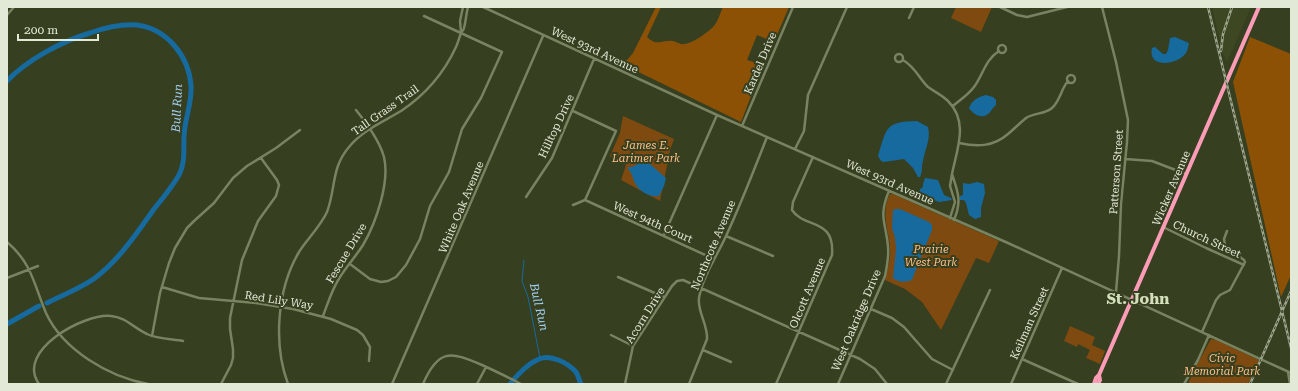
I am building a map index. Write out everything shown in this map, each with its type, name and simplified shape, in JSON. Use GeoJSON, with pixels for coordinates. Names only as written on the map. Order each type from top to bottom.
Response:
{"type":"FeatureCollection","features":[{"type":"Feature","properties":{"kind":"highway","name":"Wicker Avenue"},"geometry":{"type":"LineString","coordinates":[[1094,384],[1096,378],[1099,376],[1259,7]]}},
{"type":"Feature","properties":{"kind":"highway","name":"Wicker Avenue"},"geometry":{"type":"LineString","coordinates":[[1098,384],[1100,380],[1099,376]]}},
{"type":"Feature","properties":{"kind":"street"},"geometry":{"type":"LineString","coordinates":[[7,15],[14,7]]}},
{"type":"Feature","properties":{"kind":"street","name":"Tall Grass Trail"},"geometry":{"type":"LineString","coordinates":[[461,33],[460,21],[463,7]]}},
{"type":"Feature","properties":{"kind":"street","name":"Tall Grass Trail"},"geometry":{"type":"LineString","coordinates":[[288,384],[282,365],[279,326],[289,275],[294,262],[321,223],[327,210],[338,164],[349,146],[359,136],[402,111],[426,91],[436,79],[448,62],[464,28],[468,7]]}},
{"type":"Feature","properties":{"kind":"street","name":"West 93rd Avenue"},"geometry":{"type":"LineString","coordinates":[[483,7],[717,115],[1116,292],[1290,373]]}},
{"type":"Feature","properties":{"kind":"street","name":"Kardel Drive"},"geometry":{"type":"LineString","coordinates":[[742,126],[793,7]]}},
{"type":"Feature","properties":{"kind":"street"},"geometry":{"type":"LineString","coordinates":[[795,149],[804,131],[808,95],[847,7]]}},
{"type":"Feature","properties":{"kind":"street"},"geometry":{"type":"LineString","coordinates":[[909,18],[914,7]]}},
{"type":"Feature","properties":{"kind":"street"},"geometry":{"type":"LineString","coordinates":[[1000,7],[1017,15],[1028,17],[1067,7]]}},
{"type":"Feature","properties":{"kind":"street","name":"Patterson Street"},"geometry":{"type":"LineString","coordinates":[[1102,7],[1116,62],[1128,120],[1116,292]]}},
{"type":"Feature","properties":{"kind":"street"},"geometry":{"type":"LineString","coordinates":[[350,264],[370,279],[379,282],[394,278],[406,265],[416,249],[430,206],[447,176],[462,129],[481,98],[502,52],[424,16]]}},
{"type":"Feature","properties":{"kind":"street","name":"White Oak Avenue"},"geometry":{"type":"LineString","coordinates":[[392,384],[543,36]]}},
{"type":"Feature","properties":{"kind":"street"},"geometry":{"type":"LineString","coordinates":[[953,106],[964,98],[975,86],[986,64],[999,51]]}},
{"type":"Feature","properties":{"kind":"street","name":"Hilltop Drive"},"geometry":{"type":"LineString","coordinates":[[526,197],[552,158],[594,59]]}},
{"type":"Feature","properties":{"kind":"street"},"geometry":{"type":"LineString","coordinates":[[903,60],[915,70],[929,87],[953,106],[960,126],[959,143],[950,184],[950,190],[956,199],[959,209],[954,220]]}},
{"type":"Feature","properties":{"kind":"street"},"geometry":{"type":"LineString","coordinates":[[959,143],[982,146],[990,145],[1003,139],[1026,118],[1052,108],[1068,81]]}},
{"type":"Feature","properties":{"kind":"street","name":"Fescue Drive"},"geometry":{"type":"LineString","coordinates":[[323,316],[334,287],[363,244],[371,229],[380,205],[385,169],[383,156],[370,129],[356,110]]}},
{"type":"Feature","properties":{"kind":"street"},"geometry":{"type":"LineString","coordinates":[[573,111],[616,131],[585,200],[573,205]]}},
{"type":"Feature","properties":{"kind":"street"},"geometry":{"type":"LineString","coordinates":[[664,235],[717,115]]}},
{"type":"Feature","properties":{"kind":"street"},"geometry":{"type":"LineString","coordinates":[[152,336],[162,287],[172,254],[187,228],[214,203],[233,178],[247,166],[276,148],[300,130]]}},
{"type":"Feature","properties":{"kind":"street","name":"Northcote Avenue"},"geometry":{"type":"LineString","coordinates":[[689,384],[703,350],[708,332],[699,299],[702,288],[714,259],[726,236],[767,137]]}},
{"type":"Feature","properties":{"kind":"street","name":"Olcott Avenue"},"geometry":{"type":"LineString","coordinates":[[776,384],[832,255],[832,243],[826,232],[798,216],[792,210],[793,202],[813,157]]}},
{"type":"Feature","properties":{"kind":"street"},"geometry":{"type":"LineString","coordinates":[[221,384],[233,358],[230,322],[240,266],[249,240],[258,221],[278,191],[279,185],[277,180],[261,158]]}},
{"type":"Feature","properties":{"kind":"street"},"geometry":{"type":"LineString","coordinates":[[1125,158],[1152,161],[1186,174]]}},
{"type":"Feature","properties":{"kind":"street"},"geometry":{"type":"LineString","coordinates":[[950,218],[955,205],[957,188],[952,174]]}},
{"type":"Feature","properties":{"kind":"street"},"geometry":{"type":"LineString","coordinates":[[950,190],[954,187],[957,188]]}},
{"type":"Feature","properties":{"kind":"street","name":"West Oakridge Drive"},"geometry":{"type":"LineString","coordinates":[[838,384],[883,281],[888,246],[883,213],[885,201],[889,191]]}},
{"type":"Feature","properties":{"kind":"street","name":"West 94th Court"},"geometry":{"type":"LineString","coordinates":[[585,200],[714,259]]}},
{"type":"Feature","properties":{"kind":"street","name":"Church Street"},"geometry":{"type":"LineString","coordinates":[[1163,228],[1244,265]]}},
{"type":"Feature","properties":{"kind":"street"},"geometry":{"type":"LineString","coordinates":[[1202,332],[1216,300],[1220,295],[1230,290],[1244,265],[1244,260],[1225,246],[1224,239],[1227,230]]}},
{"type":"Feature","properties":{"kind":"street"},"geometry":{"type":"LineString","coordinates":[[726,236],[773,256]]}},
{"type":"Feature","properties":{"kind":"street"},"geometry":{"type":"LineString","coordinates":[[7,242],[19,253],[30,269],[48,316],[60,334],[77,350],[101,366],[120,376],[148,384]]}},
{"type":"Feature","properties":{"kind":"street"},"geometry":{"type":"LineString","coordinates":[[7,278],[38,266]]}},
{"type":"Feature","properties":{"kind":"street","name":"Keilman Street"},"geometry":{"type":"LineString","coordinates":[[1011,384],[1062,268]]}},
{"type":"Feature","properties":{"kind":"street"},"geometry":{"type":"LineString","coordinates":[[618,277],[664,297]]}},
{"type":"Feature","properties":{"kind":"street","name":"Acorn Drive"},"geometry":{"type":"LineString","coordinates":[[626,384],[633,346],[673,284],[678,281],[685,280],[702,288]]}},
{"type":"Feature","properties":{"kind":"street","name":"Red Lily Way"},"geometry":{"type":"LineString","coordinates":[[162,287],[200,298],[282,307],[323,316],[348,326],[363,335],[370,347],[369,361]]}},
{"type":"Feature","properties":{"kind":"street"},"geometry":{"type":"LineString","coordinates":[[702,288],[851,354],[872,367],[887,384]]}},
{"type":"Feature","properties":{"kind":"street"},"geometry":{"type":"LineString","coordinates":[[946,384],[990,290]]}},
{"type":"Feature","properties":{"kind":"street"},"geometry":{"type":"LineString","coordinates":[[871,309],[892,318],[904,327],[932,359],[953,370]]}},
{"type":"Feature","properties":{"kind":"street"},"geometry":{"type":"LineString","coordinates":[[39,384],[34,374],[35,360],[49,342],[70,327],[95,318],[109,316],[122,319],[152,336],[183,342]]}},
{"type":"Feature","properties":{"kind":"street"},"geometry":{"type":"LineString","coordinates":[[611,335],[633,346]]}},
{"type":"Feature","properties":{"kind":"street"},"geometry":{"type":"LineString","coordinates":[[1184,384],[1198,360],[1209,336]]}},
{"type":"Feature","properties":{"kind":"street"},"geometry":{"type":"LineString","coordinates":[[703,350],[730,362]]}},
{"type":"Feature","properties":{"kind":"street"},"geometry":{"type":"LineString","coordinates":[[423,384],[433,365],[446,357],[461,356],[521,384]]}},
{"type":"Feature","properties":{"kind":"street"},"geometry":{"type":"LineString","coordinates":[[1022,359],[1078,384]]}},
{"type":"Feature","properties":{"kind":"street"},"geometry":{"type":"LineString","coordinates":[[477,384],[486,367]]}},
{"type":"Feature","properties":{"kind":"street"},"geometry":{"type":"LineString","coordinates":[[1290,373],[1290,384]]}},
{"type":"Feature","properties":{"kind":"shaded area"},"geometry":{"type":"Polygon","coordinates":[[[656,7],[661,7],[647,37],[655,42],[671,41],[682,44],[695,40],[711,29],[716,23],[723,7],[789,7],[774,42],[757,35],[747,60],[763,65],[741,122],[620,63],[627,60],[633,53],[656,7]]]}},
{"type":"Feature","properties":{"kind":"shaded area"},"geometry":{"type":"Polygon","coordinates":[[[1212,7],[1251,7],[1227,62],[1222,51],[1212,7]]]}},
{"type":"Feature","properties":{"kind":"shaded area"},"geometry":{"type":"Polygon","coordinates":[[[1250,37],[1291,54],[1291,275],[1281,297],[1233,82],[1250,37]]]}},
{"type":"Feature","properties":{"kind":"green space"},"geometry":{"type":"Polygon","coordinates":[[[956,7],[992,7],[981,32],[951,18],[956,7]]]}},
{"type":"Feature","properties":{"kind":"green space","name":"James E. Larimer Park"},"geometry":{"type":"Polygon","coordinates":[[[623,116],[674,139],[670,150],[660,201],[621,180],[626,165],[610,156],[620,133],[623,116]]]}},
{"type":"Feature","properties":{"kind":"green space","name":"Prairie West Park"},"geometry":{"type":"Polygon","coordinates":[[[890,194],[999,241],[989,263],[976,258],[941,330],[922,302],[905,289],[885,280],[889,265],[890,249],[885,214],[887,201],[890,194]]]}},
{"type":"Feature","properties":{"kind":"green space"},"geometry":{"type":"Polygon","coordinates":[[[1070,326],[1095,337],[1092,345],[1105,351],[1100,364],[1086,358],[1090,350],[1078,344],[1077,347],[1064,341],[1070,326]]]}},
{"type":"Feature","properties":{"kind":"green space","name":"Civic Memorial Park"},"geometry":{"type":"Polygon","coordinates":[[[1211,339],[1259,360],[1248,384],[1188,384],[1191,374],[1211,339]]]}},
{"type":"Feature","properties":{"kind":"water"},"geometry":{"type":"Polygon","coordinates":[[[1175,37],[1189,43],[1186,53],[1177,60],[1170,62],[1158,62],[1154,59],[1152,55],[1152,48],[1155,47],[1163,54],[1166,54],[1170,38],[1175,37]]]}},
{"type":"Feature","properties":{"kind":"water"},"geometry":{"type":"Polygon","coordinates":[[[986,95],[993,97],[996,100],[996,105],[985,116],[980,116],[972,112],[969,108],[972,103],[976,99],[986,95]]]}},
{"type":"Feature","properties":{"kind":"water"},"geometry":{"type":"Polygon","coordinates":[[[917,121],[928,127],[929,131],[920,177],[918,177],[913,168],[904,159],[884,162],[881,161],[878,156],[883,138],[889,128],[899,123],[917,121]]]}},
{"type":"Feature","properties":{"kind":"water"},"geometry":{"type":"Polygon","coordinates":[[[640,163],[650,164],[666,178],[659,196],[652,196],[642,191],[634,181],[628,167],[632,167],[640,163]]]}},
{"type":"Feature","properties":{"kind":"water"},"geometry":{"type":"Polygon","coordinates":[[[925,178],[938,180],[944,195],[952,200],[939,202],[919,194],[920,189],[923,187],[925,178]]]}},
{"type":"Feature","properties":{"kind":"water"},"geometry":{"type":"Polygon","coordinates":[[[977,182],[984,184],[985,193],[981,208],[981,217],[975,219],[969,215],[966,203],[964,200],[960,200],[960,196],[963,195],[963,183],[969,184],[977,182]]]}},
{"type":"Feature","properties":{"kind":"water"},"geometry":{"type":"Polygon","coordinates":[[[900,209],[929,222],[932,225],[932,230],[912,280],[904,282],[893,278],[896,249],[892,228],[893,210],[900,209]]]}},
{"type":"Feature","properties":{"kind":"waterway","name":"Bull Run"},"geometry":{"type":"LineString","coordinates":[[7,81],[24,66],[46,52],[79,36],[119,26],[137,25],[158,32],[167,38],[181,55],[186,64],[191,86],[191,96],[184,133],[184,157],[179,175],[120,255],[104,271],[90,282],[47,303]]}},
{"type":"Feature","properties":{"kind":"waterway","name":"Bull Run"},"geometry":{"type":"LineString","coordinates":[[524,260],[522,281],[528,297],[540,358]]}},
{"type":"Feature","properties":{"kind":"waterway","name":"Bull Run"},"geometry":{"type":"LineString","coordinates":[[7,324],[39,306]]}},
{"type":"Feature","properties":{"kind":"waterway","name":"Bull Run"},"geometry":{"type":"LineString","coordinates":[[510,384],[527,366],[539,359],[544,358],[559,360],[573,369],[577,373],[581,384]]}},
{"type":"Feature","properties":{"kind":"railway"},"geometry":{"type":"LineString","coordinates":[[1208,7],[1291,348]]}},
{"type":"Feature","properties":{"kind":"railway"},"geometry":{"type":"LineString","coordinates":[[1221,51],[1223,34],[1232,7]]}},
{"type":"Feature","properties":{"kind":"railway"},"geometry":{"type":"LineString","coordinates":[[1250,384],[1291,291]]}},
{"type":"Feature","properties":{"kind":"district","name":"St. John"},"geometry":{"type":"Point","coordinates":[1138,299]}}]}
